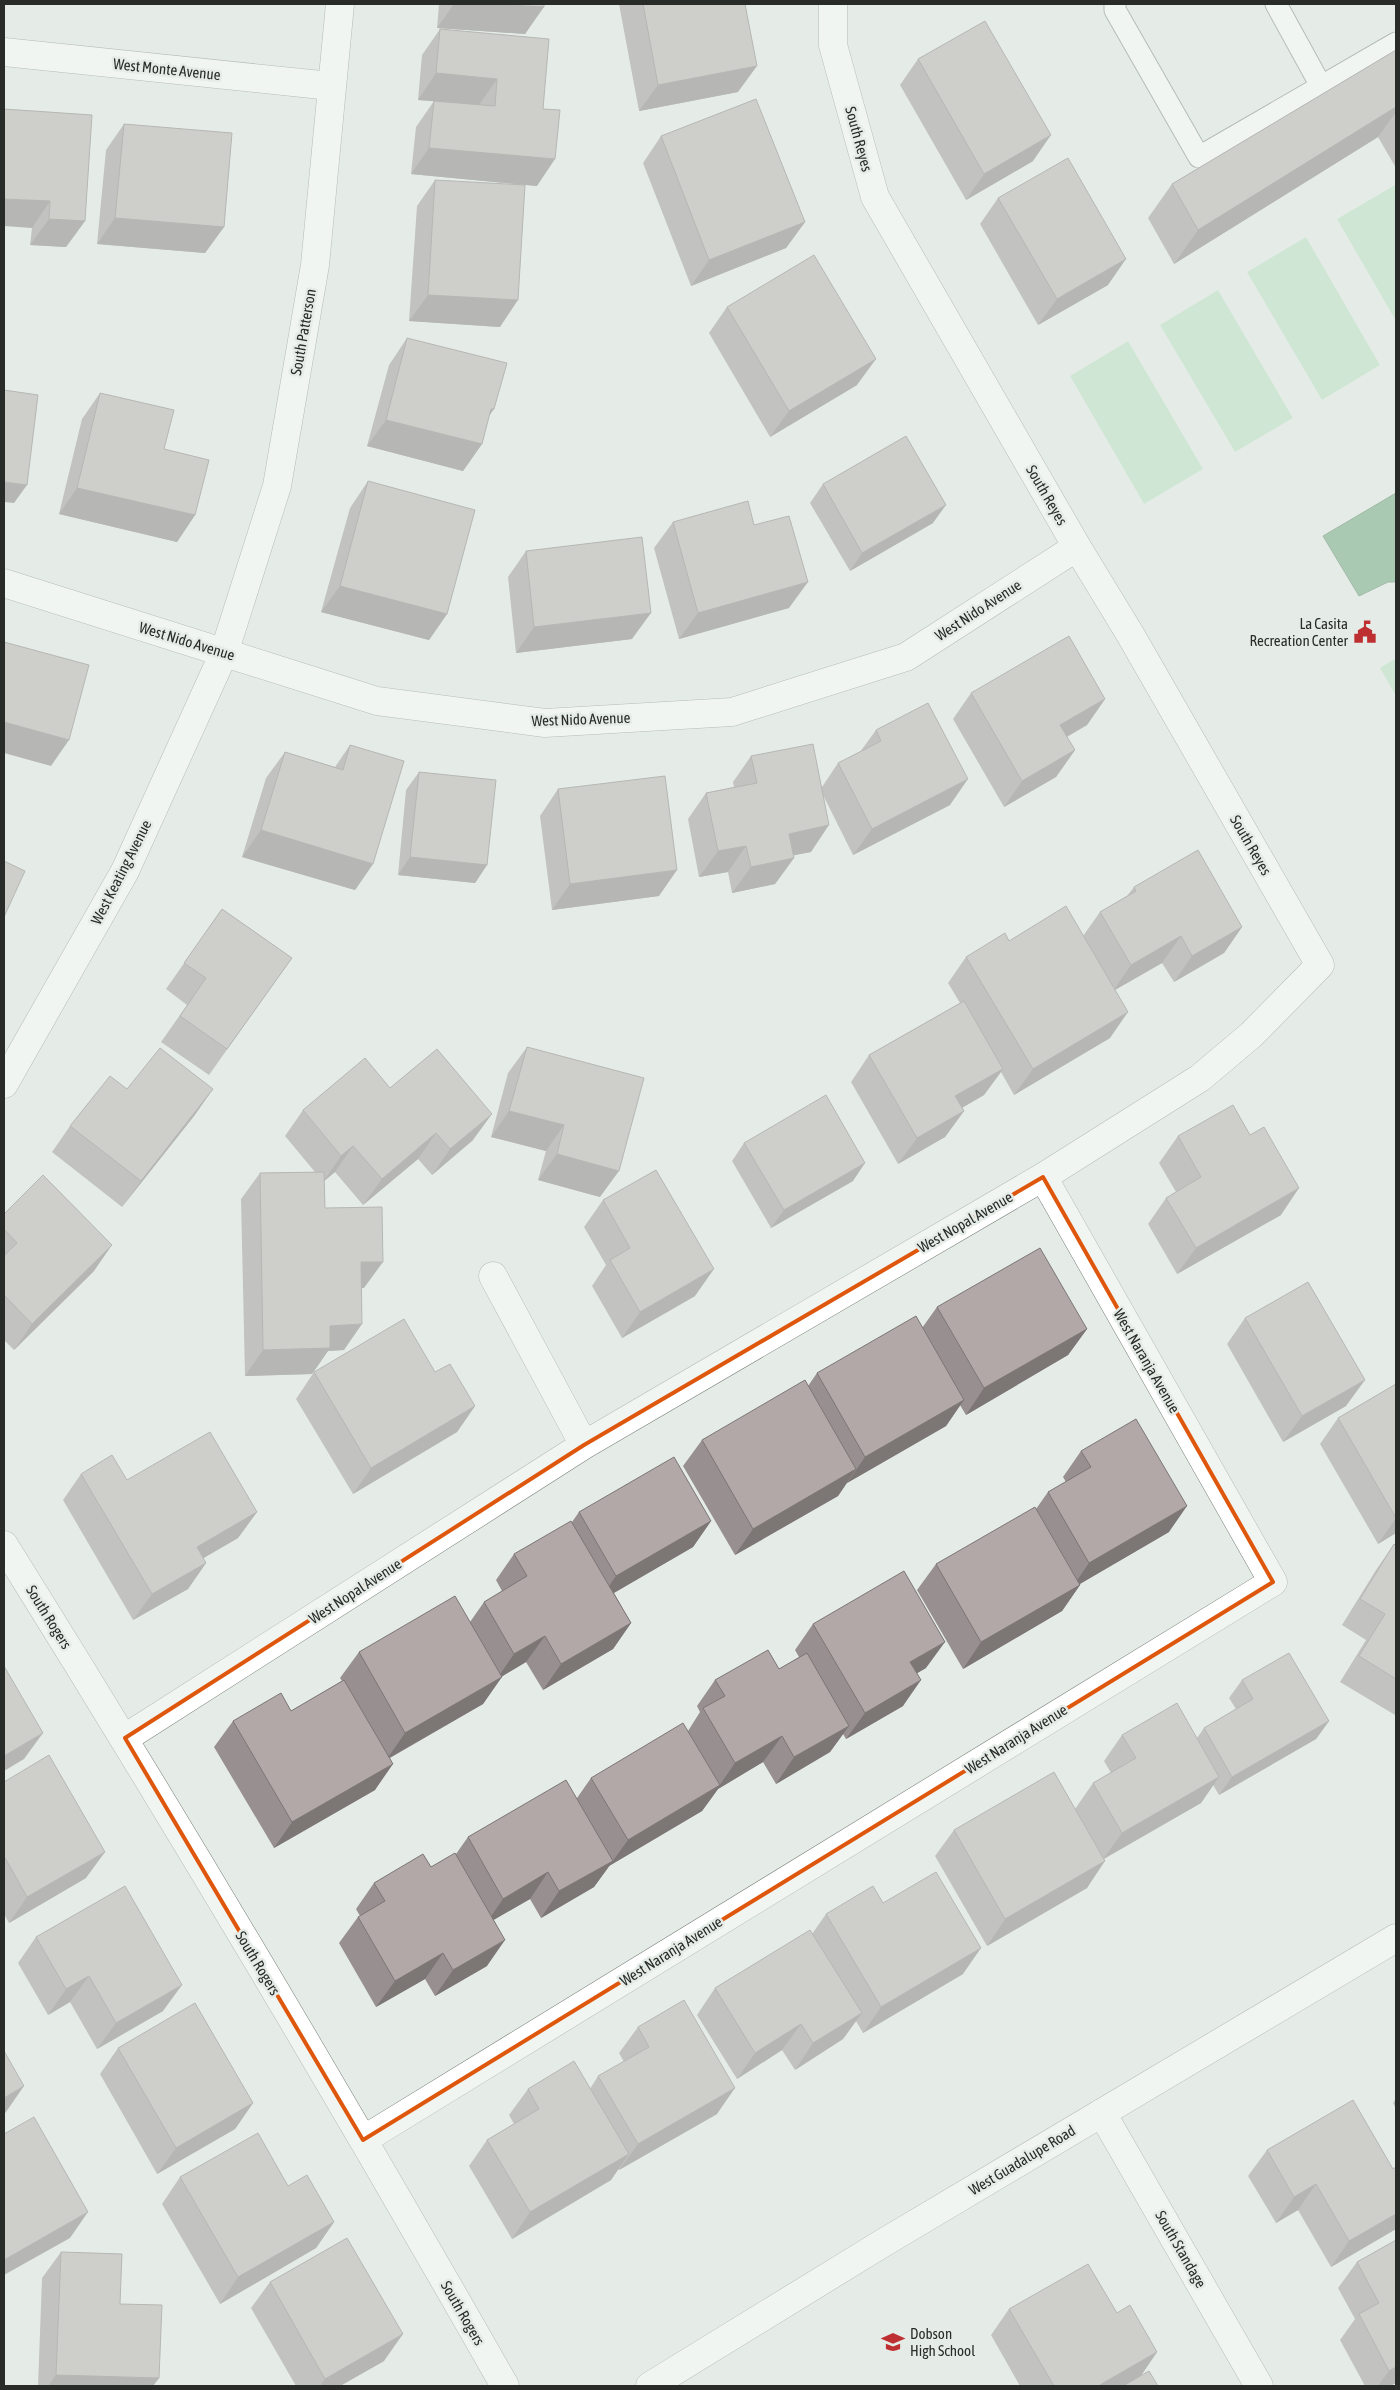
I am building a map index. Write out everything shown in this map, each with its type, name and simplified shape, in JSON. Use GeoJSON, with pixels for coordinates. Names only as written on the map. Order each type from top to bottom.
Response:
{"type":"FeatureCollection","features":[{"type":"Feature","properties":{"kind":"street","name":"South Patterson"},"geometry":{"type":"LineString","coordinates":[[224,653],[277,486],[315,265],[340,4]]}},
{"type":"Feature","properties":{"kind":"street","name":"South Reyes"},"geometry":{"type":"LineString","coordinates":[[833,4],[833,46],[875,197],[1077,547],[1130,634],[1320,966]]}},
{"type":"Feature","properties":{"kind":"street","name":"West Monte Avenue"},"geometry":{"type":"LineString","coordinates":[[4,52],[331,86]]}},
{"type":"Feature","properties":{"kind":"street","name":"West Nido Avenue"},"geometry":{"type":"LineString","coordinates":[[4,584],[377,701],[544,723],[732,712],[906,657],[1077,547]]}},
{"type":"Feature","properties":{"kind":"street","name":"West Keating Avenue"},"geometry":{"type":"LineString","coordinates":[[4,1084],[125,871],[224,653]]}},
{"type":"Feature","properties":{"kind":"street","name":"West Nopal Avenue"},"geometry":{"type":"LineString","coordinates":[[125,1738],[584,1444],[1043,1177],[1200,1078],[1251,1035],[1320,966]]}},
{"type":"Feature","properties":{"kind":"street","name":"West Naranja Avenue"},"geometry":{"type":"LineString","coordinates":[[363,2140],[1273,1582],[1043,1177]]}},
{"type":"Feature","properties":{"kind":"street"},"geometry":{"type":"LineString","coordinates":[[493,1276],[584,1444]]}},
{"type":"Feature","properties":{"kind":"street","name":"South Rogers"},"geometry":{"type":"LineString","coordinates":[[4,1545],[125,1738],[363,2140],[505,2386]]}},
{"type":"Feature","properties":{"kind":"street","name":"West Guadalupe Road"},"geometry":{"type":"LineString","coordinates":[[650,2386],[830,2275],[1396,1938]]}},
{"type":"Feature","properties":{"kind":"street","name":"South Standage"},"geometry":{"type":"LineString","coordinates":[[1102,2113],[1259,2386]]}},
{"type":"Feature","properties":{"kind":"lane"},"geometry":{"type":"LineString","coordinates":[[1115,4],[1115,10],[1199,157],[1396,44]]}},
{"type":"Feature","properties":{"kind":"lane"},"geometry":{"type":"LineString","coordinates":[[1276,4],[1321,86]]}},
{"type":"Feature","properties":{"kind":"highlighted area"},"geometry":{"type":"Polygon","coordinates":[[[1043,1177],[1273,1582],[363,2140],[125,1738],[584,1445],[1043,1177]]]}},
{"type":"Feature","properties":{"kind":"shaded area"},"geometry":{"type":"Polygon","coordinates":[[[1395,185],[1396,187],[1396,321],[1337,219],[1395,185]]]}},
{"type":"Feature","properties":{"kind":"shaded area"},"geometry":{"type":"Polygon","coordinates":[[[1306,237],[1380,365],[1322,400],[1247,272],[1306,237]]]}},
{"type":"Feature","properties":{"kind":"shaded area"},"geometry":{"type":"Polygon","coordinates":[[[1218,290],[1293,418],[1235,452],[1160,325],[1218,290]]]}},
{"type":"Feature","properties":{"kind":"shaded area"},"geometry":{"type":"Polygon","coordinates":[[[1128,341],[1203,469],[1144,504],[1070,376],[1128,341]]]}},
{"type":"Feature","properties":{"kind":"shaded area"},"geometry":{"type":"Polygon","coordinates":[[[1396,493],[1396,582],[1388,582],[1359,596],[1323,536],[1396,493]]]}},
{"type":"Feature","properties":{"kind":"shaded area"},"geometry":{"type":"Polygon","coordinates":[[[1396,658],[1396,696],[1380,668],[1396,658]]]}},
{"type":"Feature","properties":{"kind":"building"},"geometry":{"type":"Polygon","coordinates":[[[490,4],[544,4],[544,7],[490,4]]]}},
{"type":"Feature","properties":{"kind":"building"},"geometry":{"type":"Polygon","coordinates":[[[643,4],[745,4],[757,66],[658,85],[643,4]]]}},
{"type":"Feature","properties":{"kind":"building"},"geometry":{"type":"Polygon","coordinates":[[[985,21],[1051,135],[984,174],[918,59],[985,21]]]}},
{"type":"Feature","properties":{"kind":"building"},"geometry":{"type":"Polygon","coordinates":[[[440,29],[549,39],[543,109],[560,110],[555,159],[429,148],[434,101],[495,106],[497,79],[436,73],[440,29]]]}},
{"type":"Feature","properties":{"kind":"building"},"geometry":{"type":"Polygon","coordinates":[[[1396,50],[1396,107],[1198,230],[1172,184],[1396,50]]]}},
{"type":"Feature","properties":{"kind":"building"},"geometry":{"type":"Polygon","coordinates":[[[756,99],[805,222],[709,260],[661,136],[756,99]]]}},
{"type":"Feature","properties":{"kind":"building"},"geometry":{"type":"Polygon","coordinates":[[[4,109],[92,115],[85,221],[49,219],[50,201],[4,199],[4,109]]]}},
{"type":"Feature","properties":{"kind":"building"},"geometry":{"type":"Polygon","coordinates":[[[124,124],[232,133],[224,227],[115,218],[124,124]]]}},
{"type":"Feature","properties":{"kind":"building"},"geometry":{"type":"Polygon","coordinates":[[[1068,158],[1126,259],[1057,299],[998,198],[1068,158]]]}},
{"type":"Feature","properties":{"kind":"building"},"geometry":{"type":"Polygon","coordinates":[[[435,180],[525,185],[518,300],[428,295],[435,180]]]}},
{"type":"Feature","properties":{"kind":"building"},"geometry":{"type":"Polygon","coordinates":[[[814,255],[876,359],[789,411],[727,307],[814,255]]]}},
{"type":"Feature","properties":{"kind":"building"},"geometry":{"type":"Polygon","coordinates":[[[407,338],[507,363],[494,409],[491,409],[482,444],[386,420],[407,338]]]}},
{"type":"Feature","properties":{"kind":"building"},"geometry":{"type":"Polygon","coordinates":[[[4,390],[38,395],[27,485],[4,482],[4,390]]]}},
{"type":"Feature","properties":{"kind":"building"},"geometry":{"type":"Polygon","coordinates":[[[100,393],[174,410],[164,449],[209,460],[195,515],[77,488],[100,393]]]}},
{"type":"Feature","properties":{"kind":"building"},"geometry":{"type":"Polygon","coordinates":[[[906,436],[946,505],[862,553],[823,484],[906,436]]]}},
{"type":"Feature","properties":{"kind":"building"},"geometry":{"type":"Polygon","coordinates":[[[368,481],[475,510],[447,614],[340,586],[368,481]]]}},
{"type":"Feature","properties":{"kind":"building"},"geometry":{"type":"Polygon","coordinates":[[[748,501],[754,525],[789,516],[808,582],[698,613],[673,522],[748,501]]]}},
{"type":"Feature","properties":{"kind":"building"},"geometry":{"type":"Polygon","coordinates":[[[642,537],[651,613],[534,627],[526,551],[642,537]]]}},
{"type":"Feature","properties":{"kind":"building"},"geometry":{"type":"Polygon","coordinates":[[[1069,636],[1105,699],[1060,725],[1075,750],[1022,781],[971,693],[1069,636]]]}},
{"type":"Feature","properties":{"kind":"building"},"geometry":{"type":"Polygon","coordinates":[[[4,642],[89,665],[69,740],[4,722],[4,642]]]}},
{"type":"Feature","properties":{"kind":"building"},"geometry":{"type":"Polygon","coordinates":[[[928,703],[968,779],[872,829],[838,763],[881,741],[876,730],[928,703]]]}},
{"type":"Feature","properties":{"kind":"building"},"geometry":{"type":"Polygon","coordinates":[[[813,744],[829,825],[789,834],[794,858],[751,867],[746,846],[718,851],[706,793],[757,783],[751,756],[813,744]]]}},
{"type":"Feature","properties":{"kind":"building"},"geometry":{"type":"Polygon","coordinates":[[[350,745],[404,761],[373,864],[261,830],[285,752],[343,770],[350,745]]]}},
{"type":"Feature","properties":{"kind":"building"},"geometry":{"type":"Polygon","coordinates":[[[419,772],[496,780],[487,865],[410,857],[419,772]]]}},
{"type":"Feature","properties":{"kind":"building"},"geometry":{"type":"Polygon","coordinates":[[[665,776],[677,870],[570,884],[558,789],[665,776]]]}},
{"type":"Feature","properties":{"kind":"building"},"geometry":{"type":"Polygon","coordinates":[[[1198,850],[1242,927],[1192,956],[1181,936],[1131,965],[1100,912],[1136,891],[1134,887],[1198,850]]]}},
{"type":"Feature","properties":{"kind":"building"},"geometry":{"type":"Polygon","coordinates":[[[4,861],[25,871],[4,917],[4,861]]]}},
{"type":"Feature","properties":{"kind":"building"},"geometry":{"type":"Polygon","coordinates":[[[1066,906],[1128,1012],[1033,1069],[966,957],[1005,933],[1009,941],[1066,906]]]}},
{"type":"Feature","properties":{"kind":"building"},"geometry":{"type":"Polygon","coordinates":[[[222,909],[292,958],[227,1049],[180,1016],[206,978],[184,963],[222,909]]]}},
{"type":"Feature","properties":{"kind":"building"},"geometry":{"type":"Polygon","coordinates":[[[964,1001],[1003,1069],[955,1096],[964,1111],[917,1138],[869,1055],[964,1001]]]}},
{"type":"Feature","properties":{"kind":"building"},"geometry":{"type":"Polygon","coordinates":[[[527,1047],[644,1078],[619,1171],[557,1154],[564,1125],[509,1111],[527,1047]]]}},
{"type":"Feature","properties":{"kind":"building"},"geometry":{"type":"Polygon","coordinates":[[[160,1048],[213,1089],[141,1181],[70,1126],[110,1076],[127,1089],[160,1048]]]}},
{"type":"Feature","properties":{"kind":"building"},"geometry":{"type":"Polygon","coordinates":[[[437,1049],[492,1114],[450,1149],[436,1133],[382,1179],[353,1146],[341,1156],[303,1110],[365,1058],[390,1088],[437,1049]]]}},
{"type":"Feature","properties":{"kind":"building"},"geometry":{"type":"Polygon","coordinates":[[[826,1095],[865,1163],[784,1210],[744,1143],[826,1095]]]}},
{"type":"Feature","properties":{"kind":"building"},"geometry":{"type":"Polygon","coordinates":[[[1233,1105],[1250,1135],[1264,1127],[1299,1188],[1196,1248],[1166,1198],[1201,1177],[1178,1136],[1233,1105]]]}},
{"type":"Feature","properties":{"kind":"building"},"geometry":{"type":"Polygon","coordinates":[[[656,1170],[714,1269],[640,1312],[610,1260],[630,1248],[603,1200],[656,1170]]]}},
{"type":"Feature","properties":{"kind":"building"},"geometry":{"type":"Polygon","coordinates":[[[324,1172],[325,1208],[382,1207],[383,1262],[361,1262],[362,1324],[330,1326],[330,1348],[263,1350],[260,1173],[324,1172]]]}},
{"type":"Feature","properties":{"kind":"building"},"geometry":{"type":"Polygon","coordinates":[[[43,1175],[112,1245],[32,1324],[4,1295],[4,1256],[17,1243],[4,1229],[4,1214],[43,1175]]]}},
{"type":"Feature","properties":{"kind":"building"},"geometry":{"type":"Polygon","coordinates":[[[1040,1248],[1087,1329],[984,1388],[937,1307],[1040,1248]]]}},
{"type":"Feature","properties":{"kind":"building"},"geometry":{"type":"Polygon","coordinates":[[[1308,1282],[1365,1380],[1302,1416],[1245,1318],[1308,1282]]]}},
{"type":"Feature","properties":{"kind":"building"},"geometry":{"type":"Polygon","coordinates":[[[916,1316],[964,1400],[865,1457],[817,1373],[916,1316]]]}},
{"type":"Feature","properties":{"kind":"building"},"geometry":{"type":"Polygon","coordinates":[[[404,1319],[435,1372],[450,1364],[475,1406],[371,1468],[314,1372],[404,1319]]]}},
{"type":"Feature","properties":{"kind":"building"},"geometry":{"type":"Polygon","coordinates":[[[805,1380],[856,1469],[753,1529],[702,1440],[805,1380]]]}},
{"type":"Feature","properties":{"kind":"building"},"geometry":{"type":"Polygon","coordinates":[[[1396,1384],[1396,1518],[1338,1418],[1396,1384]]]}},
{"type":"Feature","properties":{"kind":"building"},"geometry":{"type":"Polygon","coordinates":[[[1136,1419],[1187,1506],[1089,1563],[1048,1492],[1091,1467],[1081,1451],[1136,1419]]]}},
{"type":"Feature","properties":{"kind":"building"},"geometry":{"type":"Polygon","coordinates":[[[210,1432],[257,1512],[197,1547],[206,1563],[152,1594],[81,1474],[112,1455],[127,1480],[210,1432]]]}},
{"type":"Feature","properties":{"kind":"building"},"geometry":{"type":"Polygon","coordinates":[[[674,1457],[711,1521],[616,1576],[579,1512],[674,1457]]]}},
{"type":"Feature","properties":{"kind":"building"},"geometry":{"type":"Polygon","coordinates":[[[1035,1507],[1080,1585],[981,1642],[936,1564],[1035,1507]]]}},
{"type":"Feature","properties":{"kind":"building"},"geometry":{"type":"Polygon","coordinates":[[[571,1521],[631,1623],[561,1664],[545,1636],[514,1654],[484,1602],[527,1576],[514,1554],[571,1521]]]}},
{"type":"Feature","properties":{"kind":"building"},"geometry":{"type":"Polygon","coordinates":[[[1394,1544],[1396,1546],[1396,1679],[1359,1656],[1385,1614],[1360,1599],[1394,1544]]]}},
{"type":"Feature","properties":{"kind":"building"},"geometry":{"type":"Polygon","coordinates":[[[904,1571],[945,1642],[910,1662],[921,1680],[865,1713],[813,1624],[904,1571]]]}},
{"type":"Feature","properties":{"kind":"building"},"geometry":{"type":"Polygon","coordinates":[[[455,1596],[502,1677],[405,1733],[359,1652],[455,1596]]]}},
{"type":"Feature","properties":{"kind":"building"},"geometry":{"type":"Polygon","coordinates":[[[768,1650],[779,1669],[807,1653],[849,1726],[794,1757],[782,1736],[735,1763],[703,1708],[725,1696],[715,1680],[768,1650]]]}},
{"type":"Feature","properties":{"kind":"building"},"geometry":{"type":"Polygon","coordinates":[[[1289,1653],[1329,1721],[1232,1777],[1204,1728],[1253,1699],[1242,1680],[1289,1653]]]}},
{"type":"Feature","properties":{"kind":"building"},"geometry":{"type":"Polygon","coordinates":[[[4,1666],[43,1733],[4,1756],[4,1666]]]}},
{"type":"Feature","properties":{"kind":"building"},"geometry":{"type":"Polygon","coordinates":[[[344,1680],[393,1764],[292,1822],[233,1721],[281,1693],[291,1711],[344,1680]]]}},
{"type":"Feature","properties":{"kind":"building"},"geometry":{"type":"Polygon","coordinates":[[[1177,1703],[1219,1777],[1122,1833],[1093,1783],[1136,1758],[1122,1735],[1177,1703]]]}},
{"type":"Feature","properties":{"kind":"building"},"geometry":{"type":"Polygon","coordinates":[[[683,1723],[720,1785],[628,1840],[591,1778],[683,1723]]]}},
{"type":"Feature","properties":{"kind":"building"},"geometry":{"type":"Polygon","coordinates":[[[49,1755],[105,1852],[27,1897],[4,1856],[4,1782],[49,1755]]]}},
{"type":"Feature","properties":{"kind":"building"},"geometry":{"type":"Polygon","coordinates":[[[1054,1772],[1105,1861],[1005,1919],[954,1830],[1054,1772]]]}},
{"type":"Feature","properties":{"kind":"building"},"geometry":{"type":"Polygon","coordinates":[[[566,1780],[613,1861],[559,1891],[548,1872],[503,1899],[468,1837],[566,1780]]]}},
{"type":"Feature","properties":{"kind":"building"},"geometry":{"type":"Polygon","coordinates":[[[455,1853],[505,1940],[453,1970],[443,1953],[395,1981],[358,1917],[385,1901],[374,1883],[423,1854],[431,1867],[455,1853]]]}},
{"type":"Feature","properties":{"kind":"building"},"geometry":{"type":"Polygon","coordinates":[[[936,1872],[981,1948],[881,2007],[826,1914],[873,1886],[883,1903],[936,1872]]]}},
{"type":"Feature","properties":{"kind":"building"},"geometry":{"type":"Polygon","coordinates":[[[125,1886],[182,1985],[116,2023],[89,1976],[66,1989],[36,1937],[125,1886]]]}},
{"type":"Feature","properties":{"kind":"building"},"geometry":{"type":"Polygon","coordinates":[[[810,1930],[862,2013],[813,2043],[801,2024],[755,2053],[715,1988],[810,1930]]]}},
{"type":"Feature","properties":{"kind":"building"},"geometry":{"type":"Polygon","coordinates":[[[684,2000],[735,2088],[638,2144],[598,2076],[649,2047],[638,2027],[684,2000]]]}},
{"type":"Feature","properties":{"kind":"building"},"geometry":{"type":"Polygon","coordinates":[[[195,2003],[253,2103],[176,2148],[118,2048],[195,2003]]]}},
{"type":"Feature","properties":{"kind":"building"},"geometry":{"type":"Polygon","coordinates":[[[4,2051],[24,2086],[4,2098],[4,2051]]]}},
{"type":"Feature","properties":{"kind":"building"},"geometry":{"type":"Polygon","coordinates":[[[574,2061],[629,2154],[530,2212],[487,2140],[539,2109],[528,2089],[574,2061]]]}},
{"type":"Feature","properties":{"kind":"building"},"geometry":{"type":"Polygon","coordinates":[[[1353,2100],[1393,2169],[1396,2167],[1396,2214],[1349,2241],[1316,2184],[1294,2197],[1267,2150],[1353,2100]]]}},
{"type":"Feature","properties":{"kind":"building"},"geometry":{"type":"Polygon","coordinates":[[[34,2117],[88,2212],[4,2260],[4,2134],[34,2117]]]}},
{"type":"Feature","properties":{"kind":"building"},"geometry":{"type":"Polygon","coordinates":[[[258,2133],[288,2186],[307,2175],[334,2222],[238,2277],[180,2177],[258,2133]]]}},
{"type":"Feature","properties":{"kind":"building"},"geometry":{"type":"Polygon","coordinates":[[[347,2238],[403,2334],[325,2379],[270,2282],[347,2238]]]}},
{"type":"Feature","properties":{"kind":"building"},"geometry":{"type":"Polygon","coordinates":[[[1396,2240],[1396,2367],[1389,2371],[1359,2314],[1379,2303],[1357,2262],[1396,2240]]]}},
{"type":"Feature","properties":{"kind":"building"},"geometry":{"type":"Polygon","coordinates":[[[61,2252],[122,2254],[120,2304],[162,2305],[159,2378],[56,2375],[61,2252]]]}},
{"type":"Feature","properties":{"kind":"building"},"geometry":{"type":"Polygon","coordinates":[[[1088,2264],[1117,2313],[1130,2305],[1157,2352],[1098,2386],[1054,2386],[1009,2309],[1088,2264]]]}},
{"type":"Feature","properties":{"kind":"building"},"geometry":{"type":"Polygon","coordinates":[[[1149,2371],[1158,2386],[1123,2386],[1149,2371]]]}},
{"type":"Feature","properties":{"kind":"place","name":"La Casita Recreation Center"},"geometry":{"type":"Point","coordinates":[1365,632]}},
{"type":"Feature","properties":{"kind":"place","name":"Dobson High School"},"geometry":{"type":"Point","coordinates":[893,2342]}}]}
